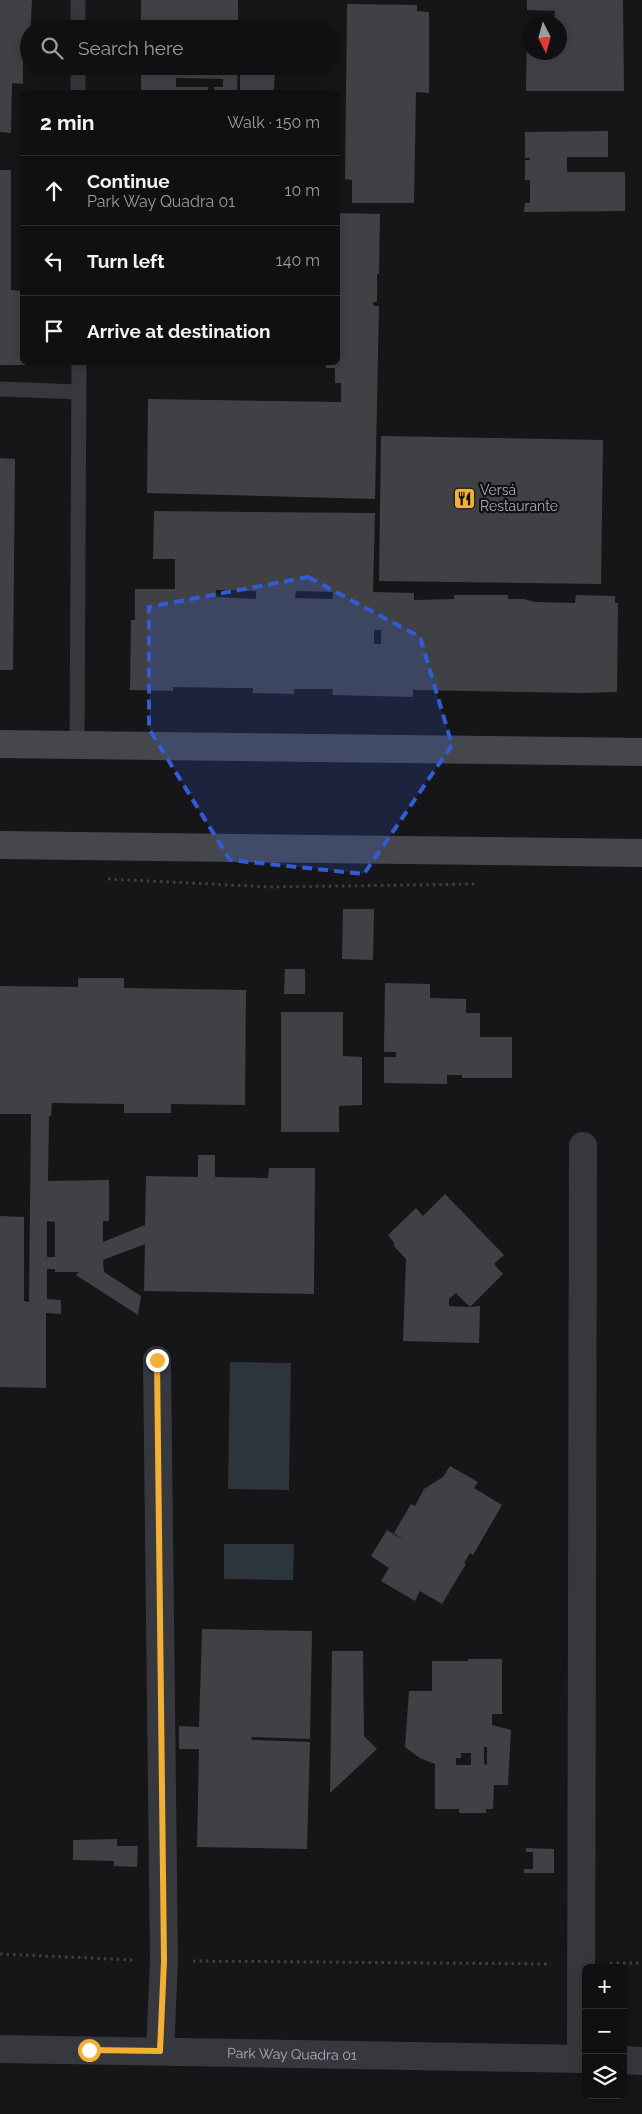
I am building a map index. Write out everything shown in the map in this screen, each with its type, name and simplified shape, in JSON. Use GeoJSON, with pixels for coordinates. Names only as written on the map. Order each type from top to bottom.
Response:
{"type":"FeatureCollection","features":[{"type":"Feature","properties":{"kind":"main road"},"geometry":{"type":"LineString","coordinates":[[0,744],[642,752]]}},
{"type":"Feature","properties":{"kind":"main road"},"geometry":{"type":"LineString","coordinates":[[0,845],[642,853]]}},
{"type":"Feature","properties":{"kind":"street"},"geometry":{"type":"LineString","coordinates":[[583,1146],[581,1964],[584,2054]]}},
{"type":"Feature","properties":{"kind":"street"},"geometry":{"type":"LineString","coordinates":[[157,1360],[164,1961],[160,2051]]}},
{"type":"Feature","properties":{"kind":"street","name":"Park Way Quadra 01"},"geometry":{"type":"LineString","coordinates":[[0,2049],[582,2059]]}},
{"type":"Feature","properties":{"kind":"street"},"geometry":{"type":"LineString","coordinates":[[627,2060],[642,2060]]}},
{"type":"Feature","properties":{"kind":"lane"},"geometry":{"type":"LineString","coordinates":[[78,0],[78,20]]}},
{"type":"Feature","properties":{"kind":"lane"},"geometry":{"type":"LineString","coordinates":[[78,75],[78,90]]}},
{"type":"Feature","properties":{"kind":"lane"},"geometry":{"type":"LineString","coordinates":[[77,745],[79,365]]}},
{"type":"Feature","properties":{"kind":"lane"},"geometry":{"type":"LineString","coordinates":[[0,389],[79,392]]}},
{"type":"Feature","properties":{"kind":"path"},"geometry":{"type":"LineString","coordinates":[[107,879],[272,887],[486,884]]}},
{"type":"Feature","properties":{"kind":"path"},"geometry":{"type":"LineString","coordinates":[[0,1954],[164,1961],[642,1963]]}},
{"type":"Feature","properties":{"kind":"highlighted area"},"geometry":{"type":"Polygon","coordinates":[[[308,577],[420,637],[452,745],[364,874],[230,860],[149,729],[149,607],[308,577]]]}},
{"type":"Feature","properties":{"kind":"shaded area"},"geometry":{"type":"Polygon","coordinates":[[[230,1362],[291,1363],[289,1490],[228,1489],[230,1362]]]}},
{"type":"Feature","properties":{"kind":"shaded area"},"geometry":{"type":"Polygon","coordinates":[[[224,1544],[294,1544],[293,1580],[224,1579],[224,1544]]]}},
{"type":"Feature","properties":{"kind":"building"},"geometry":{"type":"Polygon","coordinates":[[[0,0],[32,0],[31,20],[20,20],[20,75],[23,75],[23,84],[12,83],[11,133],[0,132],[0,0]]]}},
{"type":"Feature","properties":{"kind":"building"},"geometry":{"type":"Polygon","coordinates":[[[141,0],[238,0],[238,20],[141,20],[141,0]]]}},
{"type":"Feature","properties":{"kind":"building"},"geometry":{"type":"Polygon","coordinates":[[[527,0],[623,0],[624,91],[526,91],[526,60],[567,60],[567,15],[555,15],[555,11],[527,10],[527,0]]]}},
{"type":"Feature","properties":{"kind":"building"},"geometry":{"type":"Polygon","coordinates":[[[347,4],[417,5],[417,11],[429,12],[429,93],[416,92],[414,203],[352,203],[352,180],[345,179],[347,4]]]}},
{"type":"Feature","properties":{"kind":"building"},"geometry":{"type":"Polygon","coordinates":[[[141,75],[238,75],[237,90],[214,90],[214,87],[223,87],[223,79],[176,78],[176,87],[208,87],[208,90],[141,90],[141,75]]]}},
{"type":"Feature","properties":{"kind":"building"},"geometry":{"type":"Polygon","coordinates":[[[240,75],[275,75],[274,90],[240,90],[240,75]]]}},
{"type":"Feature","properties":{"kind":"building"},"geometry":{"type":"Polygon","coordinates":[[[608,131],[608,157],[567,157],[567,172],[625,172],[625,211],[524,212],[525,203],[530,203],[530,180],[525,180],[525,160],[530,160],[530,158],[525,158],[525,132],[608,131]]]}},
{"type":"Feature","properties":{"kind":"building"},"geometry":{"type":"Polygon","coordinates":[[[0,170],[11,170],[11,290],[20,291],[20,365],[0,365],[0,170]]]}},
{"type":"Feature","properties":{"kind":"building"},"geometry":{"type":"Polygon","coordinates":[[[340,213],[380,214],[377,302],[373,302],[374,306],[379,306],[375,499],[147,493],[148,399],[341,402],[341,383],[335,383],[335,368],[326,368],[326,365],[340,365],[340,213]]]}},
{"type":"Feature","properties":{"kind":"building"},"geometry":{"type":"Polygon","coordinates":[[[381,436],[603,440],[601,584],[379,581],[381,436]]]}},
{"type":"Feature","properties":{"kind":"building"},"geometry":{"type":"Polygon","coordinates":[[[0,458],[15,459],[13,670],[0,670],[0,458]]]}},
{"type":"Feature","properties":{"kind":"building"},"geometry":{"type":"Polygon","coordinates":[[[154,511],[375,513],[373,592],[414,593],[414,600],[454,599],[454,595],[508,595],[508,599],[575,603],[576,595],[615,596],[615,603],[618,603],[617,692],[413,690],[413,697],[332,695],[333,689],[294,689],[294,694],[253,693],[253,688],[173,687],[173,691],[130,690],[131,620],[135,620],[135,589],[175,589],[175,559],[153,559],[154,511]],[[216,590],[216,597],[256,599],[256,591],[216,590]],[[296,591],[295,598],[333,599],[333,592],[296,591]],[[374,630],[374,644],[381,644],[381,630],[374,630]]]}},
{"type":"Feature","properties":{"kind":"building"},"geometry":{"type":"Polygon","coordinates":[[[343,909],[374,909],[373,960],[342,959],[343,909]]]}},
{"type":"Feature","properties":{"kind":"building"},"geometry":{"type":"Polygon","coordinates":[[[285,969],[305,969],[305,994],[284,994],[285,969]]]}},
{"type":"Feature","properties":{"kind":"building"},"geometry":{"type":"Polygon","coordinates":[[[78,978],[124,978],[124,988],[246,990],[245,1105],[171,1104],[171,1113],[124,1113],[124,1104],[52,1103],[51,1116],[49,1116],[48,1181],[109,1180],[109,1221],[103,1221],[103,1242],[145,1225],[146,1176],[198,1177],[198,1155],[215,1155],[215,1177],[268,1178],[269,1168],[315,1168],[314,1294],[144,1291],[145,1244],[103,1260],[104,1272],[141,1296],[138,1315],[76,1275],[79,1272],[55,1272],[55,1269],[47,1269],[47,1299],[61,1300],[61,1314],[46,1313],[46,1388],[0,1387],[0,1216],[24,1217],[24,1301],[29,1302],[31,1114],[0,1114],[0,986],[78,987],[78,978]],[[47,1221],[47,1257],[55,1257],[55,1222],[47,1221]]]}},
{"type":"Feature","properties":{"kind":"building"},"geometry":{"type":"Polygon","coordinates":[[[385,983],[430,984],[430,998],[466,999],[466,1013],[480,1013],[480,1037],[512,1037],[512,1078],[462,1078],[462,1075],[447,1075],[447,1084],[384,1083],[384,1057],[396,1057],[396,1052],[384,1052],[385,983]]]}},
{"type":"Feature","properties":{"kind":"building"},"geometry":{"type":"Polygon","coordinates":[[[281,1012],[343,1012],[343,1056],[362,1057],[362,1105],[339,1106],[339,1132],[281,1132],[281,1012]]]}},
{"type":"Feature","properties":{"kind":"building"},"geometry":{"type":"Polygon","coordinates":[[[445,1194],[504,1255],[494,1264],[503,1274],[470,1307],[480,1306],[479,1343],[403,1341],[406,1259],[393,1245],[395,1244],[388,1235],[416,1208],[423,1216],[445,1194]],[[456,1293],[449,1299],[449,1306],[470,1307],[456,1293]]]}},
{"type":"Feature","properties":{"kind":"building"},"geometry":{"type":"Polygon","coordinates":[[[450,1466],[478,1482],[474,1488],[502,1505],[473,1555],[470,1553],[464,1563],[466,1564],[442,1604],[420,1591],[415,1601],[381,1581],[389,1568],[371,1556],[387,1530],[405,1541],[394,1533],[411,1504],[415,1506],[424,1489],[443,1477],[450,1466]]]}},
{"type":"Feature","properties":{"kind":"building"},"geometry":{"type":"Polygon","coordinates":[[[202,1629],[312,1631],[310,1739],[251,1737],[252,1740],[310,1742],[307,1849],[197,1847],[199,1749],[179,1749],[179,1726],[199,1727],[202,1629]]]}},
{"type":"Feature","properties":{"kind":"building"},"geometry":{"type":"Polygon","coordinates":[[[332,1651],[363,1651],[364,1736],[377,1749],[330,1793],[332,1651]]]}},
{"type":"Feature","properties":{"kind":"building"},"geometry":{"type":"Polygon","coordinates":[[[468,1659],[502,1659],[502,1714],[492,1714],[492,1725],[511,1730],[508,1785],[494,1785],[493,1809],[486,1809],[486,1813],[459,1813],[459,1809],[435,1809],[435,1764],[420,1758],[405,1747],[409,1691],[432,1691],[432,1661],[468,1661],[468,1659]],[[484,1747],[484,1764],[487,1765],[487,1747],[484,1747]],[[461,1753],[461,1758],[456,1758],[456,1765],[471,1765],[471,1753],[461,1753]]]}},
{"type":"Feature","properties":{"kind":"building"},"geometry":{"type":"Polygon","coordinates":[[[117,1839],[117,1846],[138,1846],[137,1867],[114,1866],[114,1861],[73,1860],[73,1840],[117,1839]]]}},
{"type":"Feature","properties":{"kind":"building"},"geometry":{"type":"Polygon","coordinates":[[[526,1848],[554,1849],[554,1873],[524,1873],[524,1869],[533,1869],[533,1852],[526,1852],[526,1848]]]}},
{"type":"Feature","properties":{"kind":"place","name":"Versá Restaurante"},"geometry":{"type":"Point","coordinates":[464,498]}},
{"type":"Feature","properties":{"kind":"route"},"geometry":{"type":"LineString","coordinates":[[89,2050],[160,2051],[164,1961],[157,1360]]}}]}
